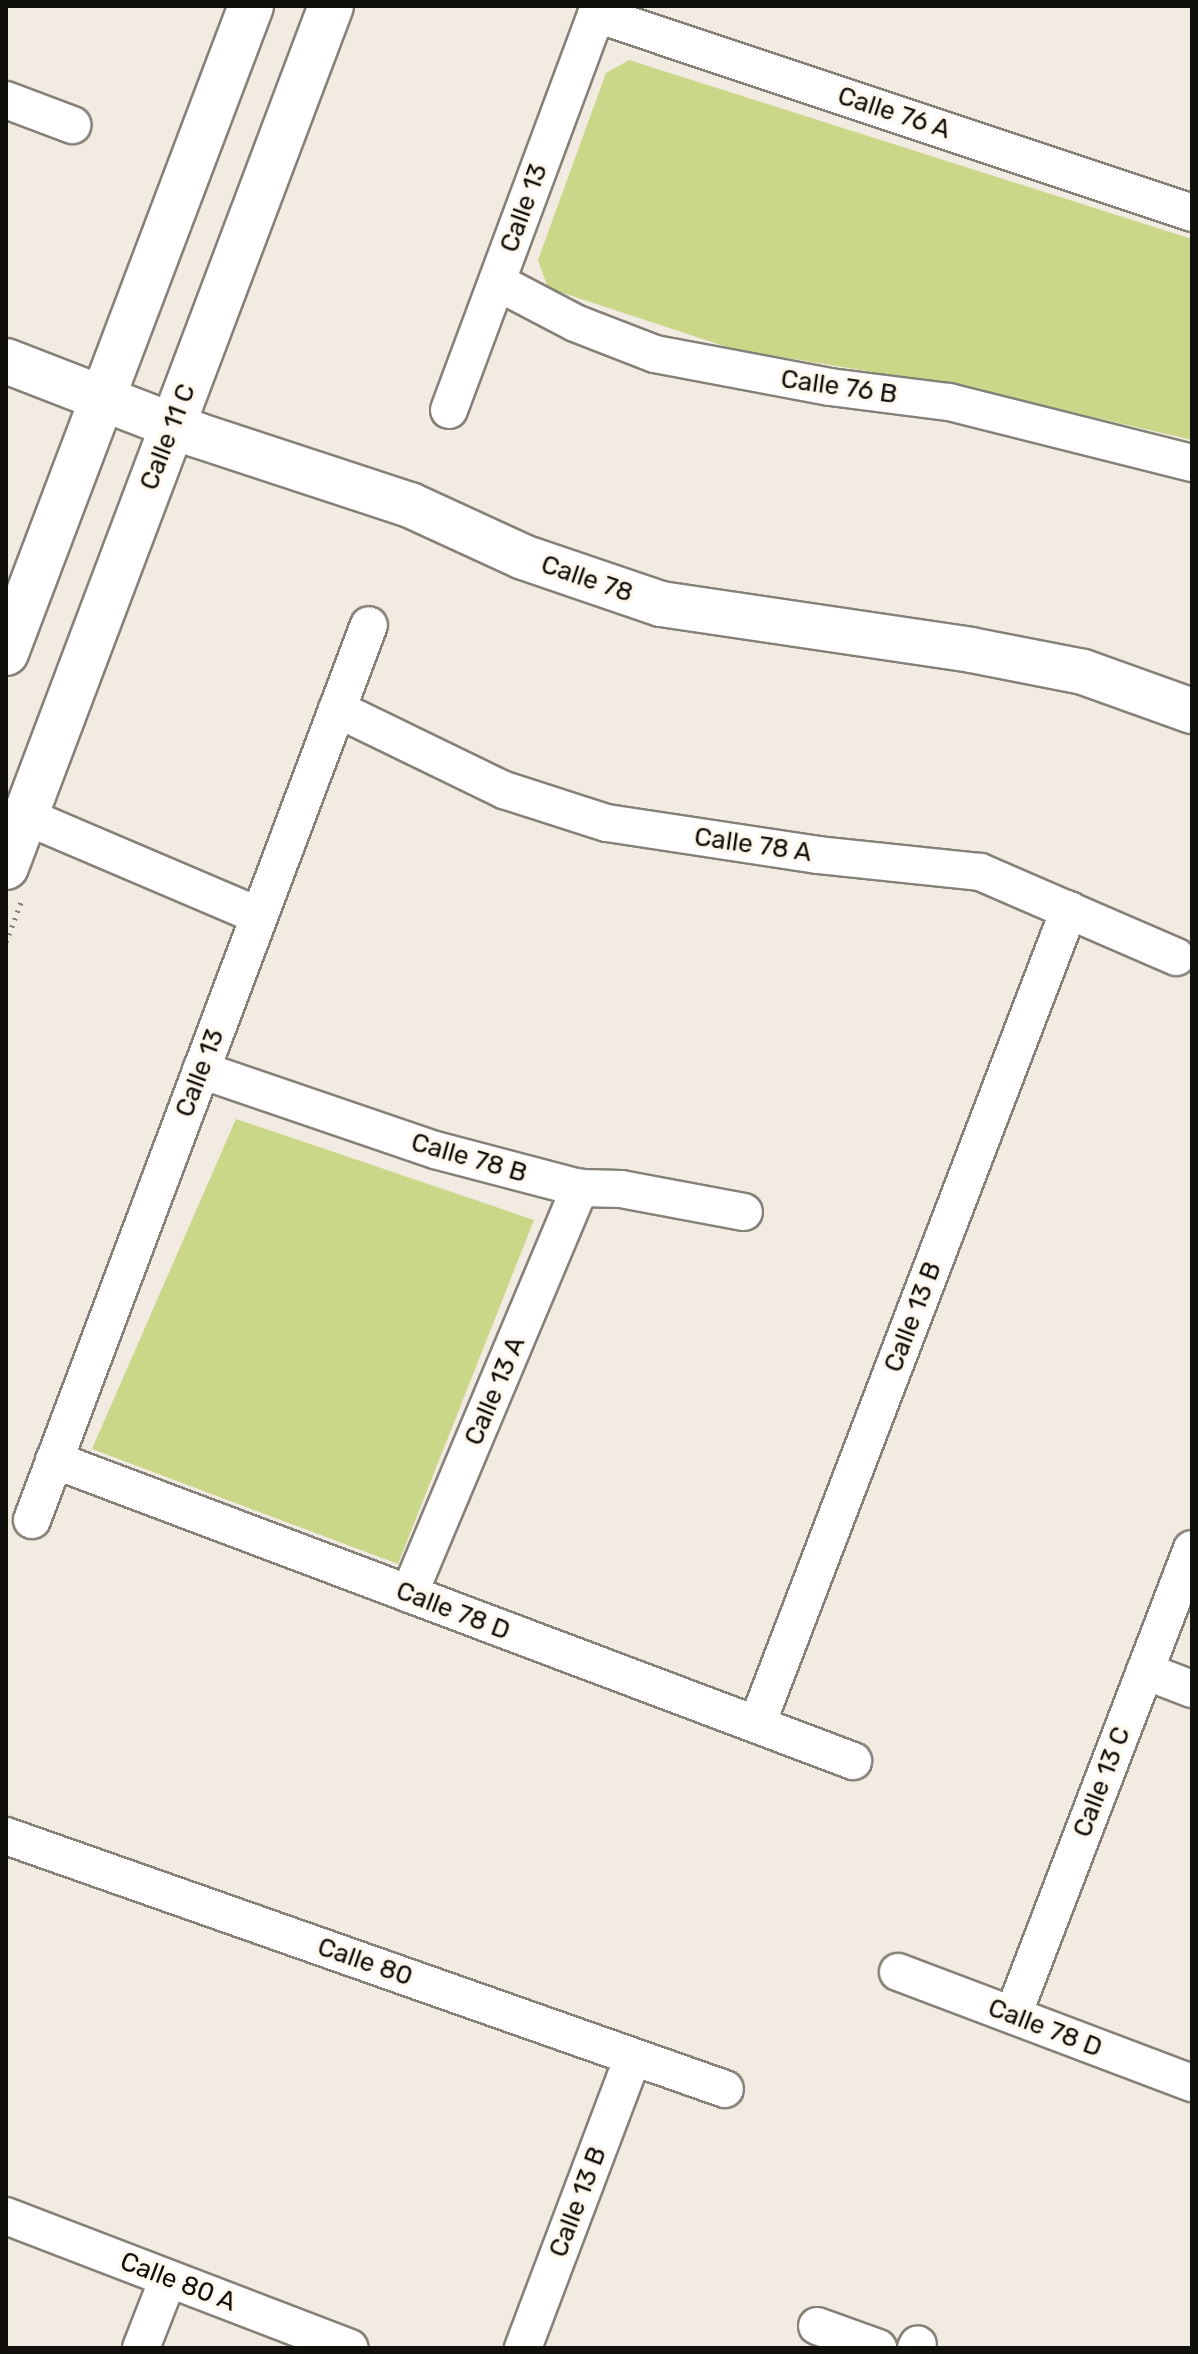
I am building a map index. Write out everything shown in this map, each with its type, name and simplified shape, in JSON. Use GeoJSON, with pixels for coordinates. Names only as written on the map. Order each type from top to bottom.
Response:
{"type":"FeatureCollection","features":[{"type":"Feature","properties":{"kind":"main road"},"geometry":{"type":"LineString","coordinates":[[6,653],[251,6]]}},
{"type":"Feature","properties":{"kind":"main road","name":"Calle 11 C"},"geometry":{"type":"LineString","coordinates":[[6,867],[331,6]]}},
{"type":"Feature","properties":{"kind":"main road","name":"Calle 78"},"geometry":{"type":"LineString","coordinates":[[6,361],[172,426],[410,505],[523,557],[661,604],[1055,667],[1192,711]]}},
{"type":"Feature","properties":{"kind":"street","name":"Calle 76 A"},"geometry":{"type":"LineString","coordinates":[[597,10],[1192,213]]}},
{"type":"Feature","properties":{"kind":"street","name":"Calle 13"},"geometry":{"type":"LineString","coordinates":[[449,410],[597,10]]}},
{"type":"Feature","properties":{"kind":"street"},"geometry":{"type":"LineString","coordinates":[[6,100],[72,125]]}},
{"type":"Feature","properties":{"kind":"street","name":"Calle 76 B"},"geometry":{"type":"LineString","coordinates":[[497,282],[575,323],[655,354],[786,380],[949,402],[1192,463]]}},
{"type":"Feature","properties":{"kind":"street","name":"Calle 13"},"geometry":{"type":"LineString","coordinates":[[32,1520],[369,625]]}},
{"type":"Feature","properties":{"kind":"street","name":"Calle 78 A"},"geometry":{"type":"LineString","coordinates":[[337,709],[504,790],[607,823],[818,855],[980,872],[1176,957]]}},
{"type":"Feature","properties":{"kind":"street"},"geometry":{"type":"LineString","coordinates":[[25,816],[259,916]]}},
{"type":"Feature","properties":{"kind":"street","name":"Calle 13 B"},"geometry":{"type":"LineString","coordinates":[[757,1724],[1069,910]]}},
{"type":"Feature","properties":{"kind":"street","name":"Calle 78 B"},"geometry":{"type":"LineString","coordinates":[[201,1070],[435,1150],[580,1188],[621,1189],[744,1212]]}},
{"type":"Feature","properties":{"kind":"street","name":"Calle 13 A"},"geometry":{"type":"LineString","coordinates":[[409,1594],[580,1188]]}},
{"type":"Feature","properties":{"kind":"street","name":"Calle 78 D"},"geometry":{"type":"LineString","coordinates":[[54,1460],[853,1761]]}},
{"type":"Feature","properties":{"kind":"street","name":"Calle 13 C"},"geometry":{"type":"LineString","coordinates":[[1013,2015],[1192,1549]]}},
{"type":"Feature","properties":{"kind":"street"},"geometry":{"type":"LineString","coordinates":[[1145,1671],[1192,1689]]}},
{"type":"Feature","properties":{"kind":"street","name":"Calle 80"},"geometry":{"type":"LineString","coordinates":[[6,1836],[725,2089]]}},
{"type":"Feature","properties":{"kind":"street","name":"Calle 78 D"},"geometry":{"type":"LineString","coordinates":[[898,1972],[1192,2083]]}},
{"type":"Feature","properties":{"kind":"street","name":"Calle 13 B"},"geometry":{"type":"LineString","coordinates":[[523,2348],[633,2057]]}},
{"type":"Feature","properties":{"kind":"street","name":"Calle 80 A"},"geometry":{"type":"LineString","coordinates":[[6,2216],[350,2348]]}},
{"type":"Feature","properties":{"kind":"street"},"geometry":{"type":"LineString","coordinates":[[141,2348],[168,2279]]}},
{"type":"Feature","properties":{"kind":"street"},"geometry":{"type":"LineString","coordinates":[[817,2326],[878,2348]]}},
{"type":"Feature","properties":{"kind":"green space"},"geometry":{"type":"Polygon","coordinates":[[[629,60],[1192,239],[1192,440],[964,387],[733,349],[548,288],[538,260],[606,73],[629,60]]]}},
{"type":"Feature","properties":{"kind":"green space"},"geometry":{"type":"Polygon","coordinates":[[[236,1119],[534,1220],[398,1564],[92,1449],[236,1119]]]}}]}
